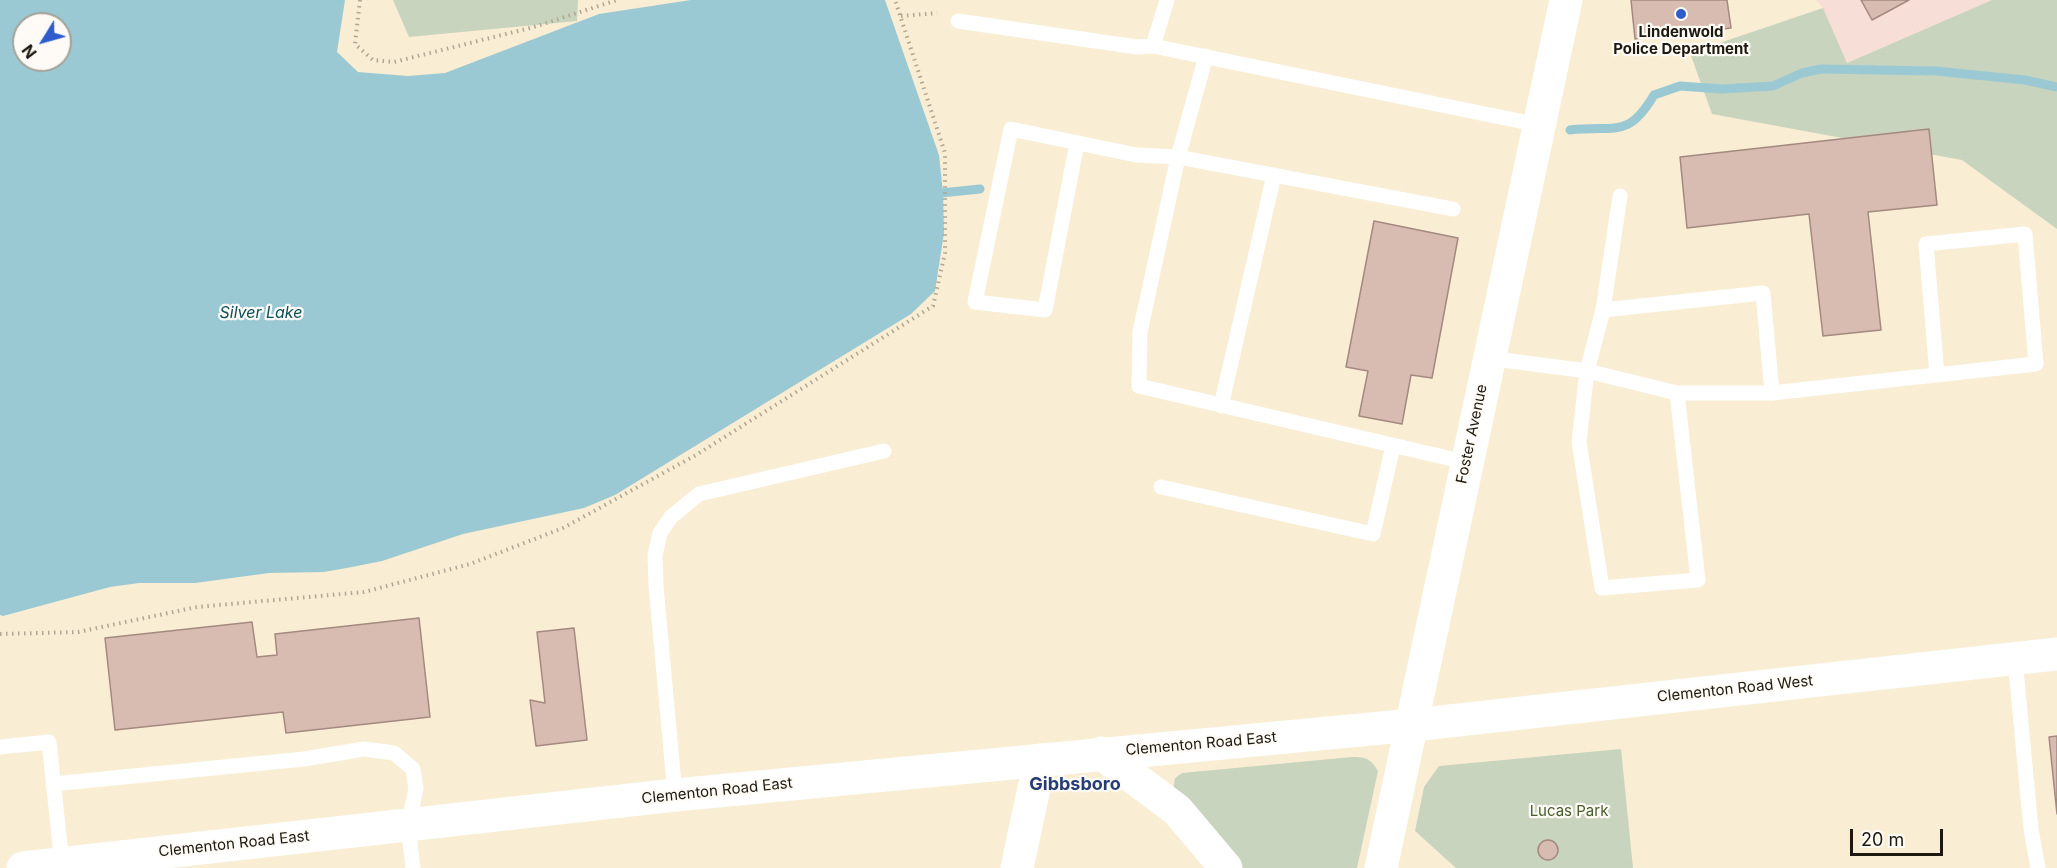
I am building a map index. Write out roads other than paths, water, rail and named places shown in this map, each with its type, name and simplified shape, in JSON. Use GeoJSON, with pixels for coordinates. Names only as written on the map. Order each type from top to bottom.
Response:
{"type":"FeatureCollection","features":[{"type":"Feature","properties":{"kind":"main road","name":"Foster Avenue"},"geometry":{"type":"LineString","coordinates":[[1381,868],[1413,725],[1465,462],[1566,0]]}},
{"type":"Feature","properties":{"kind":"main road","name":"Clementon Road West"},"geometry":{"type":"LineString","coordinates":[[1413,725],[2057,654]]}},
{"type":"Feature","properties":{"kind":"main road","name":"Clementon Road East"},"geometry":{"type":"LineString","coordinates":[[22,868],[675,795],[1413,725]]}},
{"type":"Feature","properties":{"kind":"main road"},"geometry":{"type":"LineString","coordinates":[[1101,753],[1177,810],[1226,868]]}},
{"type":"Feature","properties":{"kind":"main road"},"geometry":{"type":"LineString","coordinates":[[1017,868],[1040,760]]}},
{"type":"Feature","properties":{"kind":"lane"},"geometry":{"type":"LineString","coordinates":[[1153,46],[1167,0]]}},
{"type":"Feature","properties":{"kind":"lane"},"geometry":{"type":"LineString","coordinates":[[958,21],[1137,47],[1153,46],[1539,125]]}},
{"type":"Feature","properties":{"kind":"lane"},"geometry":{"type":"LineString","coordinates":[[1206,56],[1178,156],[1140,332],[1139,386],[1465,462]]}},
{"type":"Feature","properties":{"kind":"lane"},"geometry":{"type":"LineString","coordinates":[[1077,142],[1045,310],[975,302],[1011,129],[1077,142],[1136,155],[1178,156],[1453,209]]}},
{"type":"Feature","properties":{"kind":"lane"},"geometry":{"type":"LineString","coordinates":[[1221,406],[1274,175]]}},
{"type":"Feature","properties":{"kind":"lane"},"geometry":{"type":"LineString","coordinates":[[1620,196],[1603,310],[1587,371],[1580,442],[1602,588],[1698,580],[1677,393]]}},
{"type":"Feature","properties":{"kind":"lane"},"geometry":{"type":"LineString","coordinates":[[1488,358],[1587,371],[1677,393],[1772,393],[1937,375],[2036,364],[2025,234],[1926,244],[1937,375]]}},
{"type":"Feature","properties":{"kind":"lane"},"geometry":{"type":"LineString","coordinates":[[1603,310],[1763,293],[1772,393]]}},
{"type":"Feature","properties":{"kind":"lane"},"geometry":{"type":"LineString","coordinates":[[1161,487],[1372,534],[1393,446]]}},
{"type":"Feature","properties":{"kind":"lane"},"geometry":{"type":"LineString","coordinates":[[675,795],[656,586],[655,555],[660,533],[671,517],[699,494],[884,451]]}},
{"type":"Feature","properties":{"kind":"lane"},"geometry":{"type":"LineString","coordinates":[[2015,658],[2031,829],[2038,868]]}},
{"type":"Feature","properties":{"kind":"lane"},"geometry":{"type":"LineString","coordinates":[[0,747],[49,742],[62,864]]}},
{"type":"Feature","properties":{"kind":"lane"},"geometry":{"type":"LineString","coordinates":[[53,784],[304,759],[364,749],[394,753],[412,769],[416,789],[408,825],[413,868]]}},
{"type":"Feature","properties":{"kind":"water","name":"Silver Lake"},"geometry":{"type":"Polygon","coordinates":[[[0,0],[345,0],[337,52],[358,72],[408,76],[445,73],[599,14],[691,0],[885,0],[939,155],[943,193],[944,233],[935,291],[911,314],[615,495],[584,508],[463,534],[382,561],[352,567],[324,572],[269,573],[195,583],[139,583],[110,587],[0,615],[0,0]]]}},
{"type":"Feature","properties":{"kind":"waterway"},"geometry":{"type":"LineString","coordinates":[[1570,130],[1620,127],[1628,124],[1645,109],[1654,95],[1680,86],[1722,89],[1773,86],[1802,73],[1821,69],[1936,71],[2025,80],[2057,87]]}},
{"type":"Feature","properties":{"kind":"waterway"},"geometry":{"type":"LineString","coordinates":[[931,194],[980,189]]}},
{"type":"Feature","properties":{"kind":"place","name":"Lindenwold Police Department"},"geometry":{"type":"Point","coordinates":[1681,14]}},
{"type":"Feature","properties":{"kind":"district","name":"Gibbsboro"},"geometry":{"type":"Point","coordinates":[1075,785]}},
{"type":"Feature","properties":{"kind":"park label","name":"Lucas Park"},"geometry":{"type":"Point","coordinates":[1569,811]}}]}
